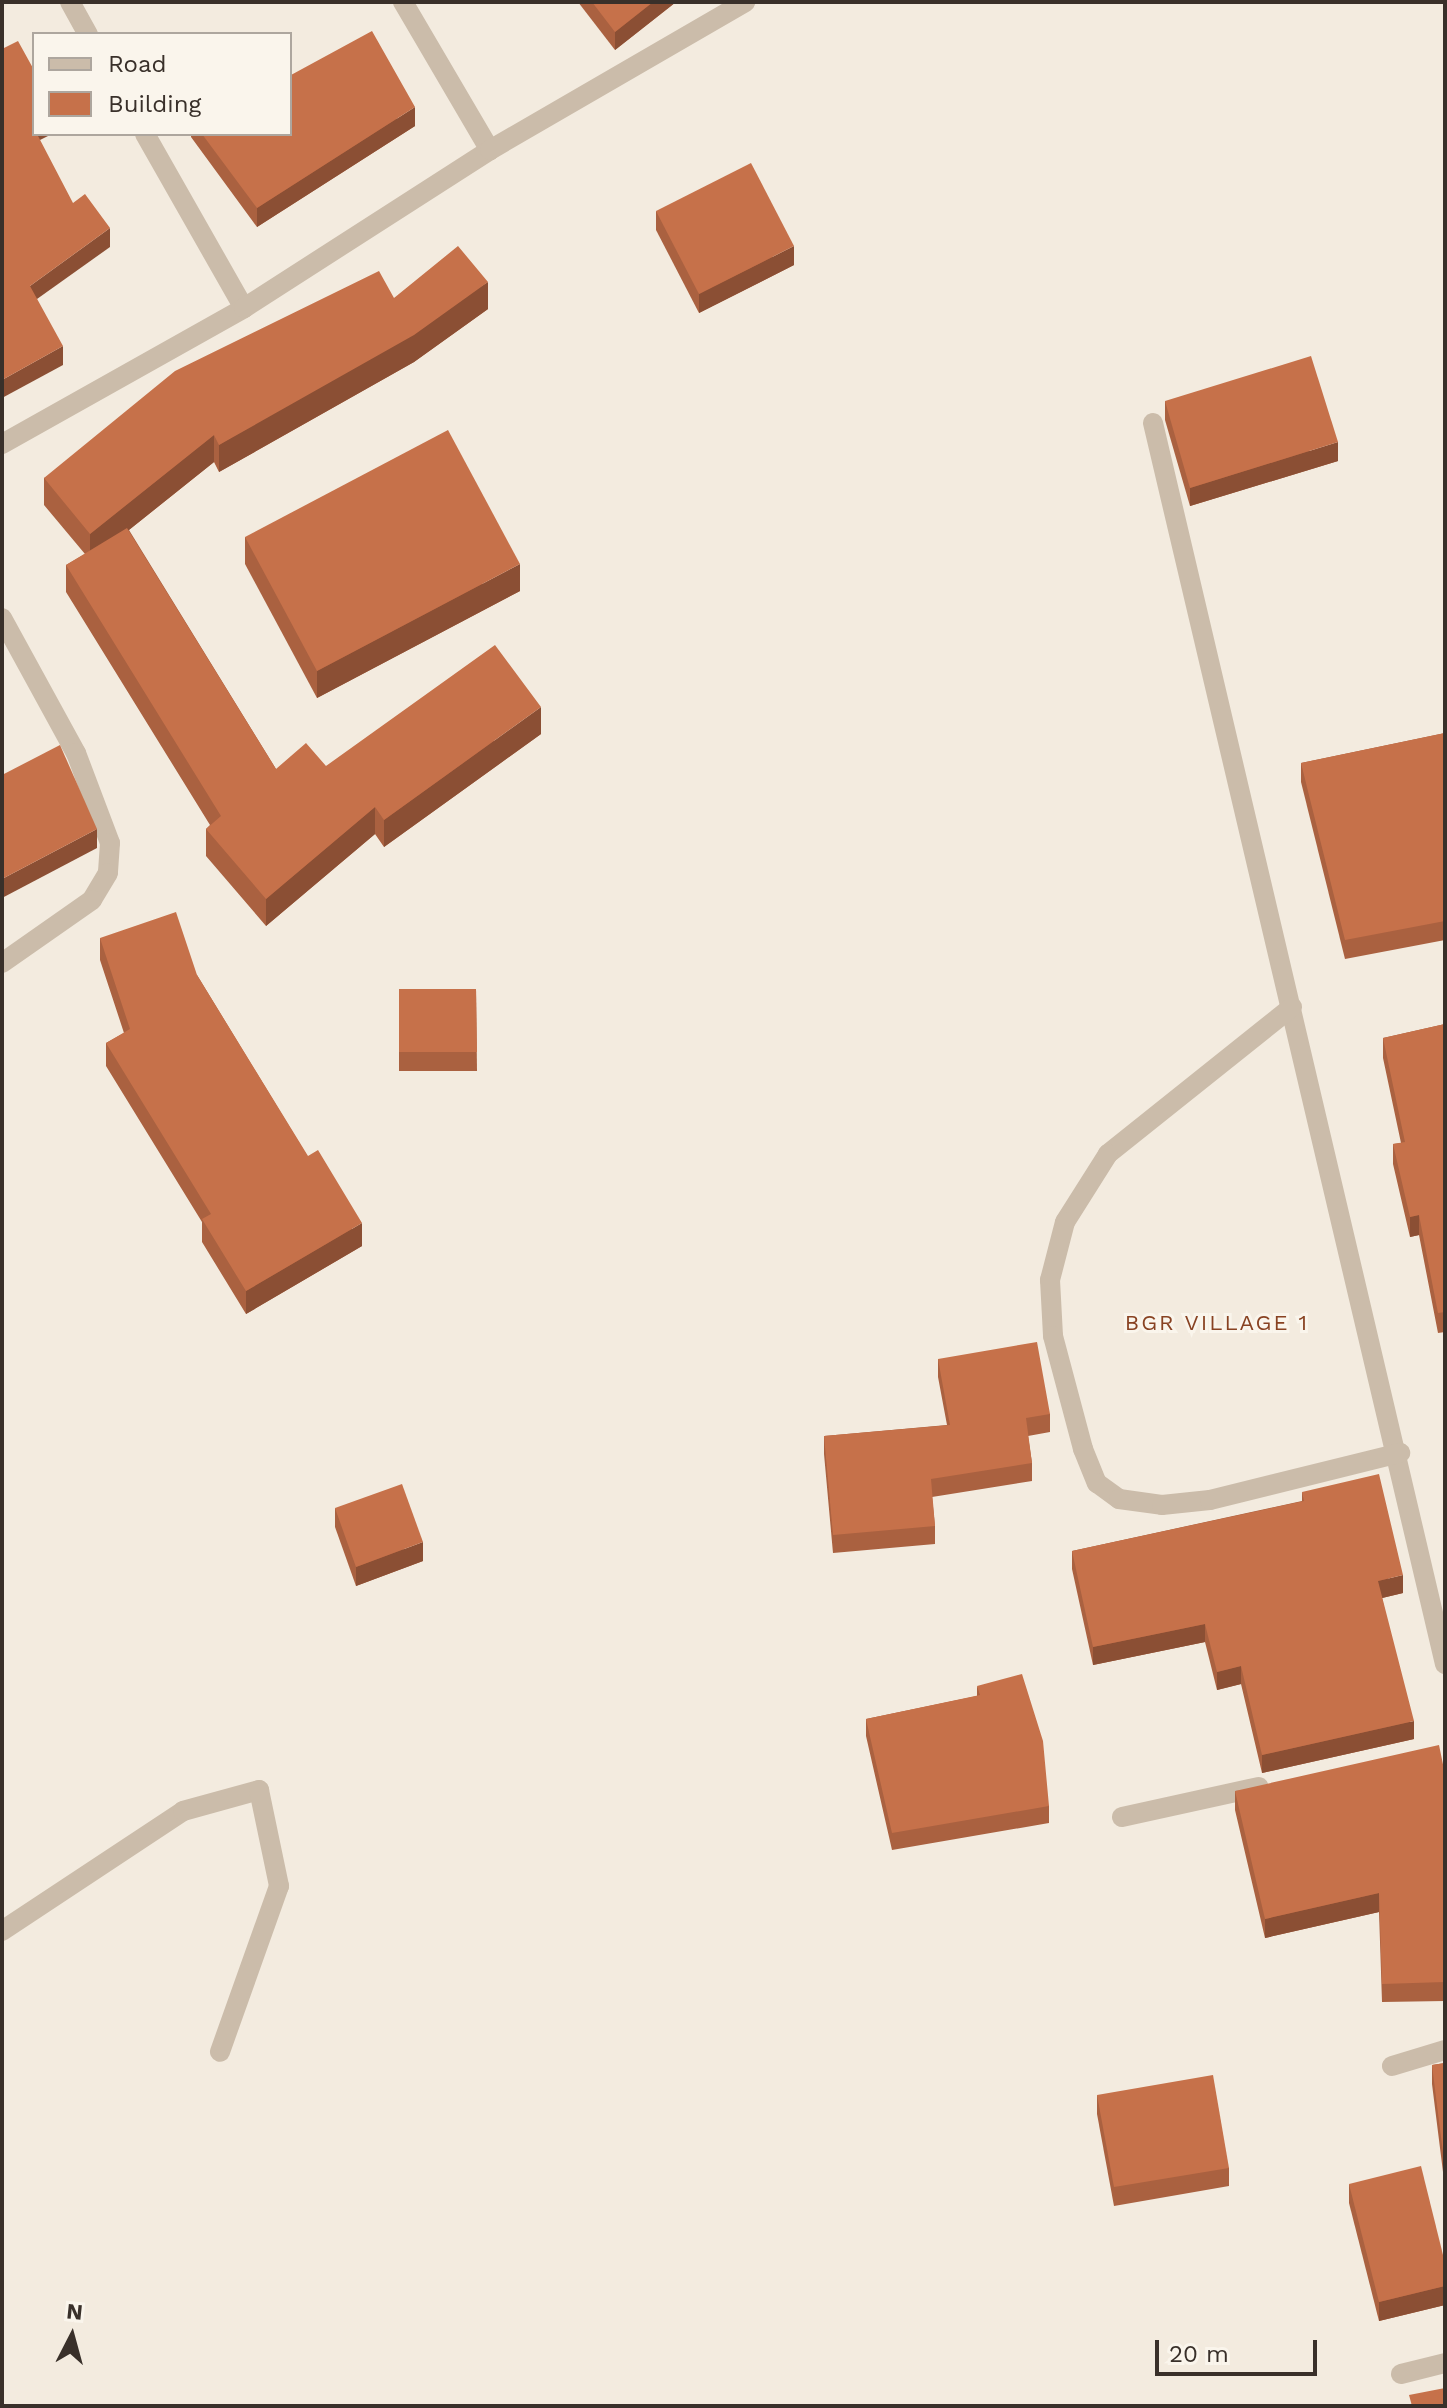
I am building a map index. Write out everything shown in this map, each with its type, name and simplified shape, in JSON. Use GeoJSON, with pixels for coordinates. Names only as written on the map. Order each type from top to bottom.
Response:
{"type":"FeatureCollection","features":[{"type":"Feature","properties":{"kind":"street"},"geometry":{"type":"LineString","coordinates":[[70,2],[87,32]]}},
{"type":"Feature","properties":{"kind":"street"},"geometry":{"type":"LineString","coordinates":[[403,2],[490,150]]}},
{"type":"Feature","properties":{"kind":"street"},"geometry":{"type":"LineString","coordinates":[[2,444],[244,308],[490,150],[745,2]]}},
{"type":"Feature","properties":{"kind":"street"},"geometry":{"type":"LineString","coordinates":[[146,136],[244,308]]}},
{"type":"Feature","properties":{"kind":"street"},"geometry":{"type":"LineString","coordinates":[[1153,423],[1400,1453],[1445,1664]]}},
{"type":"Feature","properties":{"kind":"street"},"geometry":{"type":"LineString","coordinates":[[2,618],[76,753],[110,843],[108,873],[92,900],[2,963]]}},
{"type":"Feature","properties":{"kind":"street"},"geometry":{"type":"LineString","coordinates":[[1292,1007],[1108,1154],[1065,1222],[1050,1280],[1053,1336],[1083,1449],[1097,1483],[1119,1499],[1210,1500],[1400,1453]]}},
{"type":"Feature","properties":{"kind":"street"},"geometry":{"type":"LineString","coordinates":[[1122,1817],[1276,1783]]}},
{"type":"Feature","properties":{"kind":"street"},"geometry":{"type":"LineString","coordinates":[[2,1931],[183,1811],[259,1790],[279,1886],[220,2052]]}},
{"type":"Feature","properties":{"kind":"street"},"geometry":{"type":"LineString","coordinates":[[1392,2066],[1445,2050]]}},
{"type":"Feature","properties":{"kind":"street"},"geometry":{"type":"LineString","coordinates":[[1401,2374],[1445,2363]]}},
{"type":"Feature","properties":{"kind":"building"},"geometry":{"type":"Polygon","coordinates":[[[592,2],[653,2],[615,32],[592,2]]]}},
{"type":"Feature","properties":{"kind":"building"},"geometry":{"type":"Polygon","coordinates":[[[372,31],[415,107],[257,208],[203,136],[292,136],[292,74],[372,31]]]}},
{"type":"Feature","properties":{"kind":"building"},"geometry":{"type":"Polygon","coordinates":[[[18,41],[32,66],[32,136],[38,136],[73,203],[85,194],[110,228],[30,286],[63,346],[2,380],[2,49],[18,41]]]}},
{"type":"Feature","properties":{"kind":"building"},"geometry":{"type":"Polygon","coordinates":[[[751,163],[794,246],[699,294],[656,211],[751,163]]]}},
{"type":"Feature","properties":{"kind":"building"},"geometry":{"type":"Polygon","coordinates":[[[458,246],[488,282],[414,335],[219,445],[214,435],[90,534],[44,478],[175,371],[379,271],[394,298],[458,246]]]}},
{"type":"Feature","properties":{"kind":"building"},"geometry":{"type":"Polygon","coordinates":[[[1311,356],[1338,442],[1190,488],[1165,401],[1311,356]]]}},
{"type":"Feature","properties":{"kind":"building"},"geometry":{"type":"Polygon","coordinates":[[[448,430],[520,564],[317,671],[245,537],[448,430]]]}},
{"type":"Feature","properties":{"kind":"building"},"geometry":{"type":"Polygon","coordinates":[[[127,528],[276,769],[306,743],[326,766],[495,645],[541,707],[384,820],[375,807],[266,899],[206,829],[221,816],[66,565],[127,528]]]}},
{"type":"Feature","properties":{"kind":"building"},"geometry":{"type":"Polygon","coordinates":[[[1445,733],[1445,921],[1345,940],[1301,763],[1445,733]]]}},
{"type":"Feature","properties":{"kind":"building"},"geometry":{"type":"Polygon","coordinates":[[[60,745],[97,829],[2,879],[2,775],[60,745]]]}},
{"type":"Feature","properties":{"kind":"building"},"geometry":{"type":"Polygon","coordinates":[[[176,912],[197,975],[308,1156],[318,1150],[362,1223],[246,1291],[202,1219],[211,1214],[106,1043],[130,1029],[100,938],[176,912]]]}},
{"type":"Feature","properties":{"kind":"building"},"geometry":{"type":"Polygon","coordinates":[[[399,989],[476,989],[477,1052],[399,1052],[399,989]]]}},
{"type":"Feature","properties":{"kind":"building"},"geometry":{"type":"Polygon","coordinates":[[[1445,1024],[1445,1312],[1438,1313],[1419,1215],[1410,1217],[1393,1144],[1405,1142],[1383,1038],[1445,1024]]]}},
{"type":"Feature","properties":{"kind":"building"},"geometry":{"type":"Polygon","coordinates":[[[1037,1342],[1050,1414],[1026,1418],[1032,1463],[931,1479],[935,1526],[833,1535],[824,1436],[950,1425],[938,1359],[1037,1342]]]}},
{"type":"Feature","properties":{"kind":"building"},"geometry":{"type":"Polygon","coordinates":[[[1379,1474],[1403,1575],[1378,1581],[1414,1721],[1262,1755],[1241,1666],[1217,1672],[1205,1624],[1093,1647],[1072,1551],[1304,1501],[1302,1492],[1379,1474]]]}},
{"type":"Feature","properties":{"kind":"building"},"geometry":{"type":"Polygon","coordinates":[[[402,1484],[423,1542],[356,1567],[335,1508],[402,1484]]]}},
{"type":"Feature","properties":{"kind":"building"},"geometry":{"type":"Polygon","coordinates":[[[1022,1674],[1043,1741],[1049,1806],[892,1833],[866,1719],[980,1695],[977,1686],[1022,1674]]]}},
{"type":"Feature","properties":{"kind":"building"},"geometry":{"type":"Polygon","coordinates":[[[1439,1745],[1445,1774],[1445,1982],[1382,1984],[1379,1893],[1265,1919],[1235,1791],[1439,1745]]]}},
{"type":"Feature","properties":{"kind":"building"},"geometry":{"type":"Polygon","coordinates":[[[1445,2063],[1445,2153],[1443,2153],[1432,2065],[1445,2063]]]}},
{"type":"Feature","properties":{"kind":"building"},"geometry":{"type":"Polygon","coordinates":[[[1213,2075],[1229,2168],[1114,2187],[1097,2095],[1213,2075]]]}},
{"type":"Feature","properties":{"kind":"building"},"geometry":{"type":"Polygon","coordinates":[[[1421,2166],[1445,2263],[1445,2286],[1379,2302],[1349,2184],[1421,2166]]]}},
{"type":"Feature","properties":{"kind":"building"},"geometry":{"type":"Polygon","coordinates":[[[1445,2388],[1445,2406],[1412,2406],[1409,2395],[1445,2388]]]}},
{"type":"Feature","properties":{"kind":"district","name":"BGR VILLAGE 1"},"geometry":{"type":"Point","coordinates":[1217,1323]}}]}
